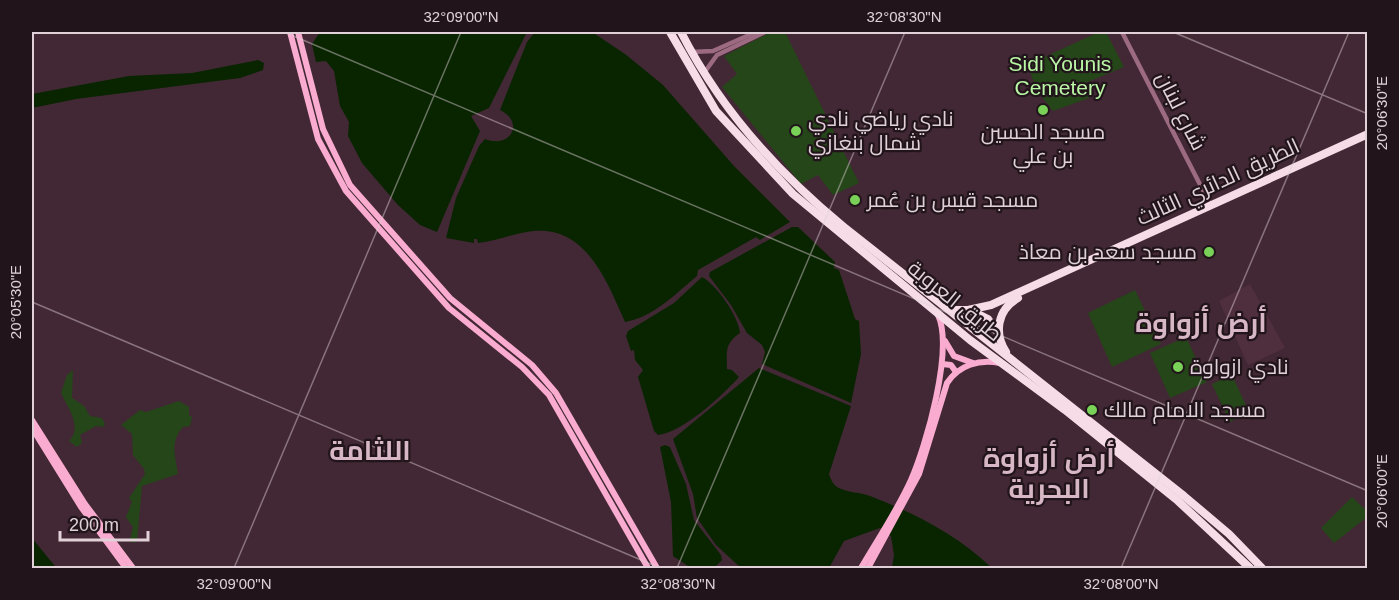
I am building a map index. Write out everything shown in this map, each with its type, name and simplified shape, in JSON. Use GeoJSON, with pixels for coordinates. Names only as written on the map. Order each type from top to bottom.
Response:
{"type":"FeatureCollection","features":[{"type":"Feature","properties":{"kind":"highway","name":"طريق العروبة"},"geometry":{"type":"LineString","coordinates":[[670,32],[706,96],[726,124],[801,202],[964,336],[1009,362],[1207,510],[1262,568]]}},
{"type":"Feature","properties":{"kind":"highway","name":"طريق العروبة"},"geometry":{"type":"LineString","coordinates":[[681,32],[704,73],[735,116],[767,156],[803,192],[971,326],[1009,362],[1178,501],[1250,568]]}},
{"type":"Feature","properties":{"kind":"highway"},"geometry":{"type":"LineString","coordinates":[[726,124],[735,116]]}},
{"type":"Feature","properties":{"kind":"highway","name":"الطريق الدائري الثالث"},"geometry":{"type":"LineString","coordinates":[[950,309],[968,310],[991,305],[1368,136]]}},
{"type":"Feature","properties":{"kind":"highway","name":"الطريق الدائري الثالث"},"geometry":{"type":"LineString","coordinates":[[1000,316],[1010,303],[1028,293],[1212,207]]}},
{"type":"Feature","properties":{"kind":"highway"},"geometry":{"type":"LineString","coordinates":[[991,305],[1000,316],[999,335]]}},
{"type":"Feature","properties":{"kind":"highway"},"geometry":{"type":"LineString","coordinates":[[968,310],[988,320],[999,335],[1009,362]]}},
{"type":"Feature","properties":{"kind":"highway"},"geometry":{"type":"LineString","coordinates":[[964,336],[966,330],[971,326]]}},
{"type":"Feature","properties":{"kind":"main road"},"geometry":{"type":"LineString","coordinates":[[295,32],[306,79],[322,129],[336,162],[355,192],[401,249],[458,306],[532,365],[556,393],[653,567]]}},
{"type":"Feature","properties":{"kind":"main road"},"geometry":{"type":"LineString","coordinates":[[861,568],[903,501],[922,449],[942,364],[945,341],[942,325],[935,310]]}},
{"type":"Feature","properties":{"kind":"main road"},"geometry":{"type":"LineString","coordinates":[[945,341],[957,358],[974,363],[1009,362]]}},
{"type":"Feature","properties":{"kind":"main road"},"geometry":{"type":"LineString","coordinates":[[868,568],[925,458],[942,392],[956,372],[974,363]]}},
{"type":"Feature","properties":{"kind":"main road"},"geometry":{"type":"LineString","coordinates":[[942,364],[951,365],[956,372]]}},
{"type":"Feature","properties":{"kind":"main road"},"geometry":{"type":"LineString","coordinates":[[32,420],[85,504],[133,568]]}},
{"type":"Feature","properties":{"kind":"main road"},"geometry":{"type":"LineString","coordinates":[[32,428],[81,507],[126,568]]}},
{"type":"Feature","properties":{"kind":"street"},"geometry":{"type":"LineString","coordinates":[[691,51],[713,51],[756,32]]}},
{"type":"Feature","properties":{"kind":"street"},"geometry":{"type":"LineString","coordinates":[[704,73],[717,55],[765,32]]}},
{"type":"Feature","properties":{"kind":"street","name":"شارع لبنان"},"geometry":{"type":"LineString","coordinates":[[1122,32],[1212,207]]}},
{"type":"Feature","properties":{"kind":"shaded area"},"geometry":{"type":"Polygon","coordinates":[[[320,32],[527,32],[489,108],[471,116],[480,131],[437,232],[420,225],[398,205],[362,163],[348,136],[349,122],[340,106],[334,71],[326,61],[316,62],[312,44],[320,32]]]}},
{"type":"Feature","properties":{"kind":"shaded area"},"geometry":{"type":"Polygon","coordinates":[[[535,32],[592,32],[625,54],[663,85],[734,166],[790,222],[760,240],[756,237],[698,270],[697,276],[664,304],[645,315],[625,322],[611,290],[593,260],[568,237],[552,232],[533,231],[478,243],[477,239],[474,239],[474,243],[446,238],[456,198],[479,146],[485,139],[502,140],[512,133],[512,121],[500,110],[527,42],[535,32]]]}},
{"type":"Feature","properties":{"kind":"shaded area"},"geometry":{"type":"Polygon","coordinates":[[[258,60],[264,63],[263,70],[240,78],[76,99],[32,108],[32,94],[129,76],[192,73],[258,60]]]}},
{"type":"Feature","properties":{"kind":"shaded area"},"geometry":{"type":"Polygon","coordinates":[[[792,227],[798,227],[835,262],[834,268],[839,270],[855,319],[859,321],[861,354],[851,403],[762,364],[765,352],[762,345],[747,333],[731,305],[709,276],[710,272],[792,227]]]}},
{"type":"Feature","properties":{"kind":"shaded area"},"geometry":{"type":"Polygon","coordinates":[[[702,277],[714,286],[739,326],[740,333],[731,341],[727,349],[727,369],[732,370],[739,377],[690,421],[658,435],[654,431],[638,377],[643,370],[635,360],[634,350],[631,351],[626,336],[628,331],[674,303],[702,277]]]}},
{"type":"Feature","properties":{"kind":"shaded area"},"geometry":{"type":"Polygon","coordinates":[[[1250,284],[1285,348],[1248,365],[1219,301],[1250,284]]]}},
{"type":"Feature","properties":{"kind":"shaded area"},"geometry":{"type":"Polygon","coordinates":[[[759,368],[851,406],[829,474],[835,485],[847,491],[870,496],[919,518],[950,535],[992,568],[892,568],[894,555],[891,536],[880,528],[844,541],[829,568],[741,568],[716,545],[697,518],[693,494],[673,439],[759,368]]]}},
{"type":"Feature","properties":{"kind":"shaded area"},"geometry":{"type":"Polygon","coordinates":[[[665,445],[670,447],[686,484],[694,520],[721,555],[722,560],[714,568],[691,568],[673,556],[671,502],[660,447],[665,445]]]}},
{"type":"Feature","properties":{"kind":"shaded area"},"geometry":{"type":"Polygon","coordinates":[[[32,538],[54,565],[56,568],[32,568],[32,538]]]}},
{"type":"Feature","properties":{"kind":"green space","name":"نادي رياضي نادي شمال بنغازي"},"geometry":{"type":"Polygon","coordinates":[[[771,32],[785,32],[859,183],[833,195],[818,175],[801,184],[722,87],[737,74],[724,56],[771,32]]]}},
{"type":"Feature","properties":{"kind":"green space","name":"Sidi Younis Cemetery"},"geometry":{"type":"Polygon","coordinates":[[[1099,32],[1106,32],[1124,67],[1083,84],[1089,98],[1053,111],[1038,92],[1027,65],[1099,32]]]}},
{"type":"Feature","properties":{"kind":"green space"},"geometry":{"type":"Polygon","coordinates":[[[1135,290],[1161,344],[1112,367],[1088,313],[1135,290]]]}},
{"type":"Feature","properties":{"kind":"green space","name":"نادي ازواوة"},"geometry":{"type":"Polygon","coordinates":[[[1186,337],[1207,382],[1170,398],[1150,353],[1186,337]]]}},
{"type":"Feature","properties":{"kind":"green space"},"geometry":{"type":"Polygon","coordinates":[[[73,370],[72,398],[84,406],[90,416],[102,418],[105,424],[103,427],[96,426],[80,435],[82,443],[77,447],[69,441],[75,430],[73,418],[61,393],[67,375],[73,370]]]}},
{"type":"Feature","properties":{"kind":"green space"},"geometry":{"type":"Polygon","coordinates":[[[1232,375],[1249,412],[1230,422],[1212,384],[1232,375]]]}},
{"type":"Feature","properties":{"kind":"green space"},"geometry":{"type":"Polygon","coordinates":[[[179,401],[189,407],[189,415],[192,417],[190,426],[183,427],[176,438],[175,455],[178,474],[142,486],[137,541],[133,543],[130,540],[133,527],[126,517],[132,502],[129,498],[145,474],[144,469],[133,455],[132,434],[121,425],[140,410],[146,412],[179,401]]]}},
{"type":"Feature","properties":{"kind":"green space"},"geometry":{"type":"Polygon","coordinates":[[[1352,497],[1367,511],[1367,517],[1334,543],[1321,528],[1352,497]]]}},
{"type":"Feature","properties":{"kind":"place","name":"مسجد الحسين بن علي"},"geometry":{"type":"Point","coordinates":[1043,110]}},
{"type":"Feature","properties":{"kind":"place","name":"نادي رياضي نادي شمال بنغازي"},"geometry":{"type":"Point","coordinates":[796,131]}},
{"type":"Feature","properties":{"kind":"place","name":"مسجد قيس بن عُمر"},"geometry":{"type":"Point","coordinates":[855,200]}},
{"type":"Feature","properties":{"kind":"place","name":"مسجد سعد بن معاذ"},"geometry":{"type":"Point","coordinates":[1209,252]}},
{"type":"Feature","properties":{"kind":"place","name":"نادي ازواوة"},"geometry":{"type":"Point","coordinates":[1178,367]}},
{"type":"Feature","properties":{"kind":"place","name":"مسجد الامام مالك"},"geometry":{"type":"Point","coordinates":[1092,410]}},
{"type":"Feature","properties":{"kind":"district","name":"أرض أزواوة"},"geometry":{"type":"Point","coordinates":[1201,323]}},
{"type":"Feature","properties":{"kind":"district","name":"اللثامة"},"geometry":{"type":"Point","coordinates":[370,451]}},
{"type":"Feature","properties":{"kind":"district","name":"أرض أزواوة البحرية"},"geometry":{"type":"Point","coordinates":[1049,474]}}]}
